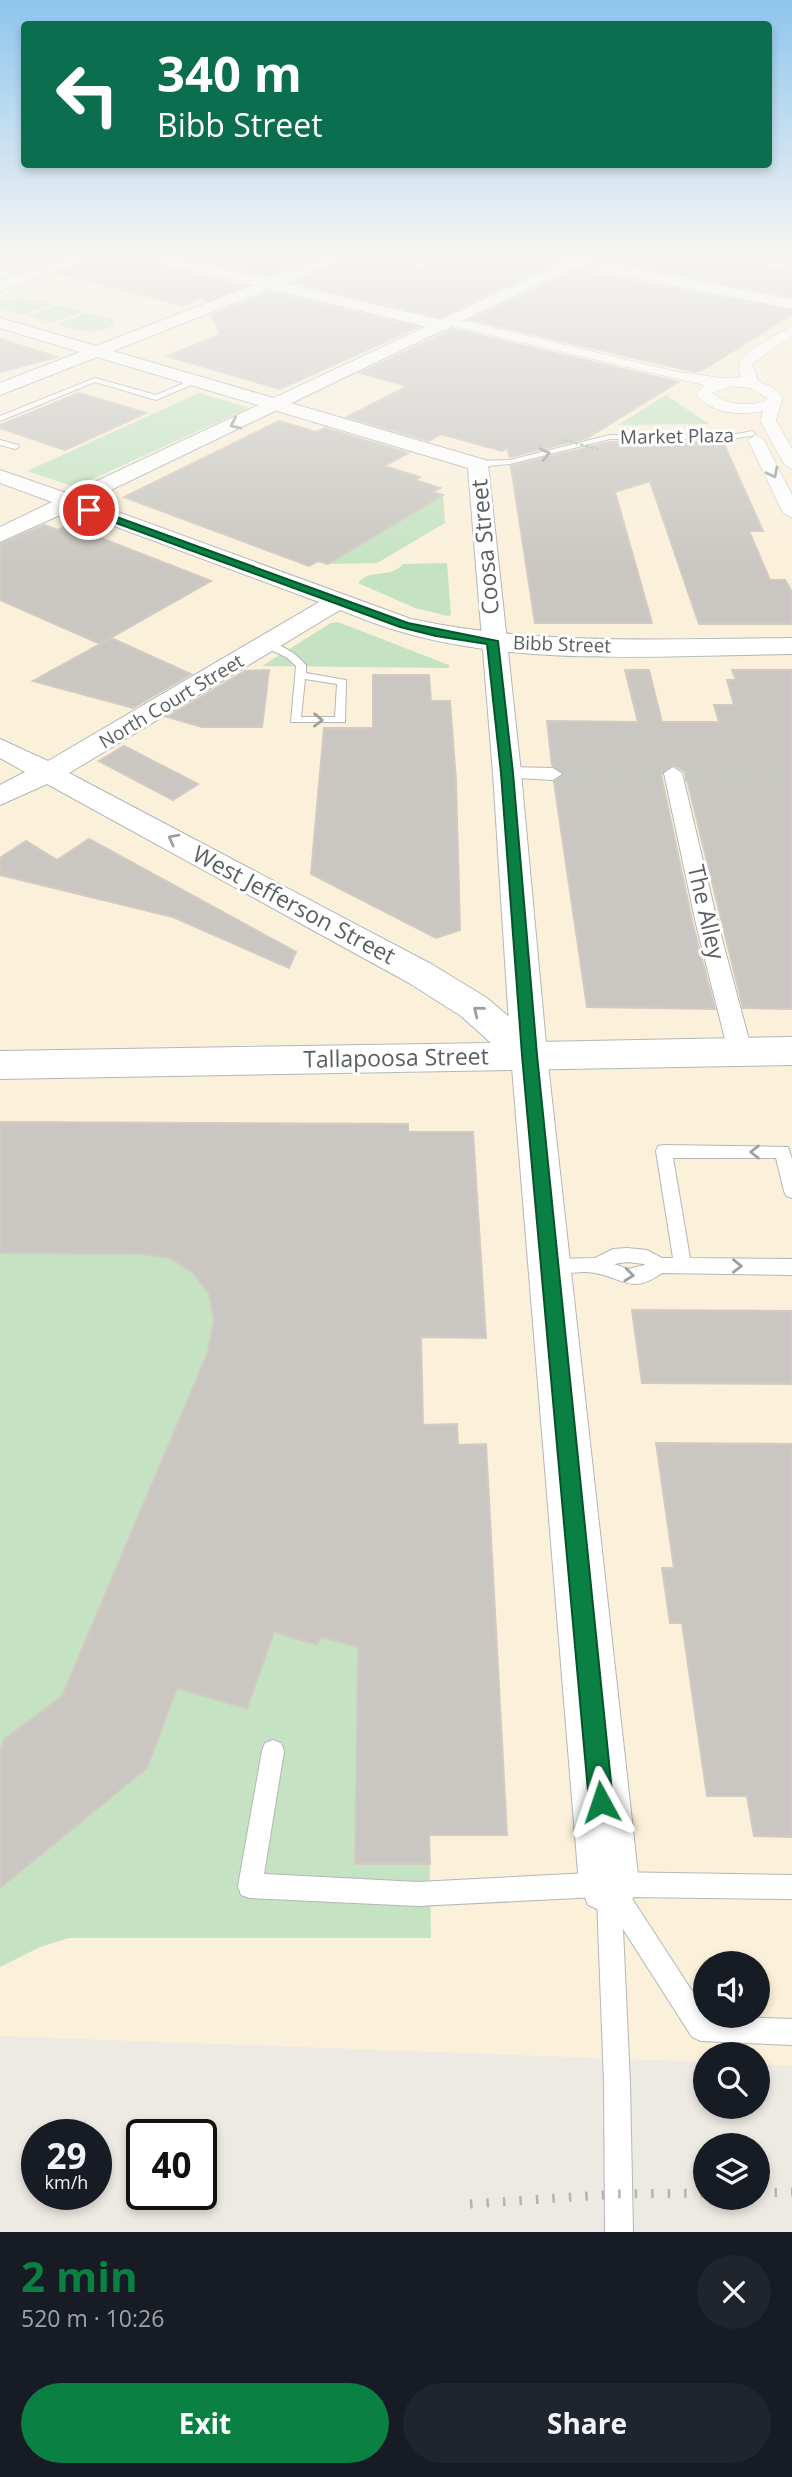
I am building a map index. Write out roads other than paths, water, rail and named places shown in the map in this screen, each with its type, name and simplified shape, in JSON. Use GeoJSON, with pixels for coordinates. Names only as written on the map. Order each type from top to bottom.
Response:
{"type":"FeatureCollection","features":[{"type":"Feature","properties":{"kind":"street"},"geometry":{"type":"LineString","coordinates":[[0,389],[79,358]]}},
{"type":"Feature","properties":{"kind":"street"},"geometry":{"type":"LineString","coordinates":[[122,358],[478,464]]}},
{"type":"Feature","properties":{"kind":"street"},"geometry":{"type":"LineString","coordinates":[[0,535],[375,358]]}},
{"type":"Feature","properties":{"kind":"street"},"geometry":{"type":"LineString","coordinates":[[581,358],[704,392]]}},
{"type":"Feature","properties":{"kind":"street"},"geometry":{"type":"LineString","coordinates":[[599,358],[678,376],[722,383],[753,384],[773,393],[775,397],[768,419],[784,433],[792,464]]}},
{"type":"Feature","properties":{"kind":"street"},"geometry":{"type":"LineString","coordinates":[[750,358],[745,363],[746,372],[753,384]]}},
{"type":"Feature","properties":{"kind":"street"},"geometry":{"type":"LineString","coordinates":[[704,392],[708,387],[722,383]]}},
{"type":"Feature","properties":{"kind":"street"},"geometry":{"type":"LineString","coordinates":[[704,392],[706,398],[734,412],[753,433],[792,513]]}},
{"type":"Feature","properties":{"kind":"street"},"geometry":{"type":"LineString","coordinates":[[719,404],[747,408],[771,404]]}},
{"type":"Feature","properties":{"kind":"street"},"geometry":{"type":"LineString","coordinates":[[753,433],[784,433]]}},
{"type":"Feature","properties":{"kind":"street","name":"Coosa Street"},"geometry":{"type":"LineString","coordinates":[[478,464],[492,641],[507,773],[529,1055],[609,1884]]}},
{"type":"Feature","properties":{"kind":"street","name":"Bibb Street"},"geometry":{"type":"LineString","coordinates":[[0,476],[338,601],[436,633],[547,645],[792,646]]}},
{"type":"Feature","properties":{"kind":"street","name":"North Court Street"},"geometry":{"type":"LineString","coordinates":[[0,796],[80,756],[338,601]]}},
{"type":"Feature","properties":{"kind":"street","name":"West Jefferson Street"},"geometry":{"type":"LineString","coordinates":[[0,747],[450,990],[474,1007],[529,1055]]}},
{"type":"Feature","properties":{"kind":"street"},"geometry":{"type":"LineString","coordinates":[[507,773],[553,774]]}},
{"type":"Feature","properties":{"kind":"street","name":"The Alley"},"geometry":{"type":"LineString","coordinates":[[673,773],[689,834],[707,925],[740,1051]]}},
{"type":"Feature","properties":{"kind":"street","name":"Tallapoosa Street"},"geometry":{"type":"LineString","coordinates":[[0,1065],[792,1051]]}},
{"type":"Feature","properties":{"kind":"lane"},"geometry":{"type":"LineString","coordinates":[[0,419],[95,380],[156,398],[199,380]]}},
{"type":"Feature","properties":{"kind":"lane","name":"Market Plaza"},"geometry":{"type":"LineString","coordinates":[[478,464],[510,462],[610,437],[731,437],[753,433]]}},
{"type":"Feature","properties":{"kind":"lane"},"geometry":{"type":"LineString","coordinates":[[0,442],[15,447]]}},
{"type":"Feature","properties":{"kind":"lane"},"geometry":{"type":"LineString","coordinates":[[266,644],[290,655],[302,665],[300,674],[295,720],[341,720],[341,682],[300,674]]}},
{"type":"Feature","properties":{"kind":"lane"},"geometry":{"type":"LineString","coordinates":[[683,1266],[664,1151],[782,1152],[792,1191]]}},
{"type":"Feature","properties":{"kind":"lane"},"geometry":{"type":"LineString","coordinates":[[550,1267],[597,1265],[618,1275],[641,1277],[659,1265],[792,1267]]}},
{"type":"Feature","properties":{"kind":"lane"},"geometry":{"type":"LineString","coordinates":[[273,1751],[250,1886],[418,1894],[609,1884],[792,1887]]}},
{"type":"Feature","properties":{"kind":"lane"},"geometry":{"type":"LineString","coordinates":[[609,1884],[701,2028],[792,2032]]}},
{"type":"Feature","properties":{"kind":"lane"},"geometry":{"type":"LineString","coordinates":[[609,1884],[617,2083],[619,2232]]}},
{"type":"Feature","properties":{"kind":"tunnel"},"geometry":{"type":"LineString","coordinates":[[685,772],[792,773]]}},
{"type":"Feature","properties":{"kind":"tunnel"},"geometry":{"type":"LineString","coordinates":[[553,774],[660,773]]}},
{"type":"Feature","properties":{"kind":"railway"},"geometry":{"type":"LineString","coordinates":[[770,2193],[792,2192]]}},
{"type":"Feature","properties":{"kind":"railway"},"geometry":{"type":"LineString","coordinates":[[470,2204],[617,2194],[693,2193]]}}]}
